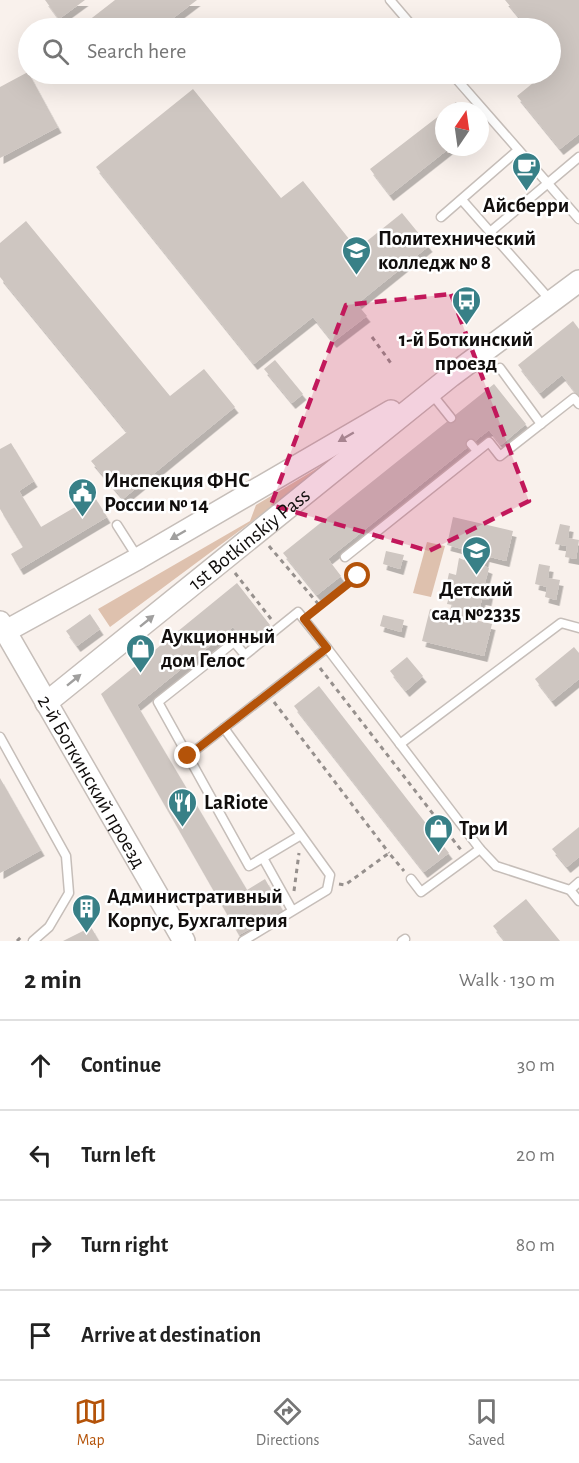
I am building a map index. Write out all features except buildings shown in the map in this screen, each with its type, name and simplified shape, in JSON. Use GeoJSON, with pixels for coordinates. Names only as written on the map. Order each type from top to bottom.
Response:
{"type":"FeatureCollection","features":[{"type":"Feature","properties":{"kind":"street","name":"1st Botkinskiy Pass"},"geometry":{"type":"LineString","coordinates":[[46,703],[451,375],[579,281]]}},
{"type":"Feature","properties":{"kind":"street","name":"1st Botkinskiy Pass"},"geometry":{"type":"LineString","coordinates":[[2,630],[138,558],[451,375]]}},
{"type":"Feature","properties":{"kind":"street","name":"2-й Боткинский проезд"},"geometry":{"type":"LineString","coordinates":[[2,630],[184,941]]}},
{"type":"Feature","properties":{"kind":"lane"},"geometry":{"type":"LineString","coordinates":[[390,0],[405,18]]}},
{"type":"Feature","properties":{"kind":"lane"},"geometry":{"type":"LineString","coordinates":[[461,84],[579,219]]}},
{"type":"Feature","properties":{"kind":"lane"},"geometry":{"type":"LineString","coordinates":[[441,217],[518,150]]}},
{"type":"Feature","properties":{"kind":"lane"},"geometry":{"type":"LineString","coordinates":[[490,232],[579,157]]}},
{"type":"Feature","properties":{"kind":"lane"},"geometry":{"type":"LineString","coordinates":[[462,200],[551,302]]}},
{"type":"Feature","properties":{"kind":"lane"},"geometry":{"type":"LineString","coordinates":[[501,368],[541,424]]}},
{"type":"Feature","properties":{"kind":"lane"},"geometry":{"type":"LineString","coordinates":[[430,392],[451,418]]}},
{"type":"Feature","properties":{"kind":"lane"},"geometry":{"type":"LineString","coordinates":[[345,557],[474,448],[489,442],[500,456],[574,398],[579,404]]}},
{"type":"Feature","properties":{"kind":"lane"},"geometry":{"type":"LineString","coordinates":[[117,525],[138,558]]}},
{"type":"Feature","properties":{"kind":"lane"},"geometry":{"type":"LineString","coordinates":[[301,835],[249,867],[158,702],[234,642],[245,655],[298,612],[480,849],[496,866],[570,890],[579,901]]}},
{"type":"Feature","properties":{"kind":"lane"},"geometry":{"type":"LineString","coordinates":[[400,744],[561,623],[579,628]]}},
{"type":"Feature","properties":{"kind":"lane"},"geometry":{"type":"LineString","coordinates":[[188,756],[327,648]]}},
{"type":"Feature","properties":{"kind":"lane"},"geometry":{"type":"LineString","coordinates":[[224,728],[330,875],[327,890],[243,941]]}},
{"type":"Feature","properties":{"kind":"lane"},"geometry":{"type":"LineString","coordinates":[[0,737],[66,856],[69,893],[49,927],[33,941]]}},
{"type":"Feature","properties":{"kind":"lane"},"geometry":{"type":"LineString","coordinates":[[411,879],[421,892],[480,849]]}},
{"type":"Feature","properties":{"kind":"lane"},"geometry":{"type":"LineString","coordinates":[[262,858],[292,910]]}},
{"type":"Feature","properties":{"kind":"lane"},"geometry":{"type":"LineString","coordinates":[[570,890],[579,882]]}},
{"type":"Feature","properties":{"kind":"path"},"geometry":{"type":"LineString","coordinates":[[372,337],[393,366]]}},
{"type":"Feature","properties":{"kind":"path"},"geometry":{"type":"LineString","coordinates":[[267,545],[320,606]]}},
{"type":"Feature","properties":{"kind":"path"},"geometry":{"type":"LineString","coordinates":[[304,619],[358,576],[345,557]]}},
{"type":"Feature","properties":{"kind":"path"},"geometry":{"type":"LineString","coordinates":[[235,573],[278,628]]}},
{"type":"Feature","properties":{"kind":"path"},"geometry":{"type":"LineString","coordinates":[[314,659],[468,858]]}},
{"type":"Feature","properties":{"kind":"path"},"geometry":{"type":"LineString","coordinates":[[268,694],[411,879]]}},
{"type":"Feature","properties":{"kind":"path"},"geometry":{"type":"LineString","coordinates":[[292,910],[301,835]]}},
{"type":"Feature","properties":{"kind":"path"},"geometry":{"type":"LineString","coordinates":[[329,882],[345,885],[389,853]]}},
{"type":"Feature","properties":{"kind":"path"},"geometry":{"type":"LineString","coordinates":[[16,941],[25,934]]}},
{"type":"Feature","properties":{"kind":"highlighted area"},"geometry":{"type":"Polygon","coordinates":[[[451,294],[529,501],[429,551],[271,505],[346,305],[451,294]]]}},
{"type":"Feature","properties":{"kind":"shaded area"},"geometry":{"type":"Polygon","coordinates":[[[348,450],[110,627],[98,609],[250,521],[256,505],[348,450]]]}},
{"type":"Feature","properties":{"kind":"shaded area"},"geometry":{"type":"Polygon","coordinates":[[[427,542],[445,546],[431,597],[413,593],[427,542]]]}},
{"type":"Feature","properties":{"kind":"place","name":"Айсберри"},"geometry":{"type":"Point","coordinates":[526,192]}},
{"type":"Feature","properties":{"kind":"place","name":"Политехнический колледж № 8"},"geometry":{"type":"Point","coordinates":[357,276]}},
{"type":"Feature","properties":{"kind":"place","name":"1-й Боткинский проезд"},"geometry":{"type":"Point","coordinates":[466,326]}},
{"type":"Feature","properties":{"kind":"place","name":"Инспекция ФНС России № 14"},"geometry":{"type":"Point","coordinates":[83,518]}},
{"type":"Feature","properties":{"kind":"place","name":"Детский сад №2335"},"geometry":{"type":"Point","coordinates":[476,576]}},
{"type":"Feature","properties":{"kind":"place","name":"Аукционный дом Гелос"},"geometry":{"type":"Point","coordinates":[140,674]}},
{"type":"Feature","properties":{"kind":"place","name":"LaRiote"},"geometry":{"type":"Point","coordinates":[183,828]}},
{"type":"Feature","properties":{"kind":"place","name":"Три И"},"geometry":{"type":"Point","coordinates":[438,854]}},
{"type":"Feature","properties":{"kind":"place","name":"Административный Корпус, Бухгалтерия"},"geometry":{"type":"Point","coordinates":[86,934]}},
{"type":"Feature","properties":{"kind":"route"},"geometry":{"type":"LineString","coordinates":[[188,756],[327,648],[304,619],[358,576]]}}]}
